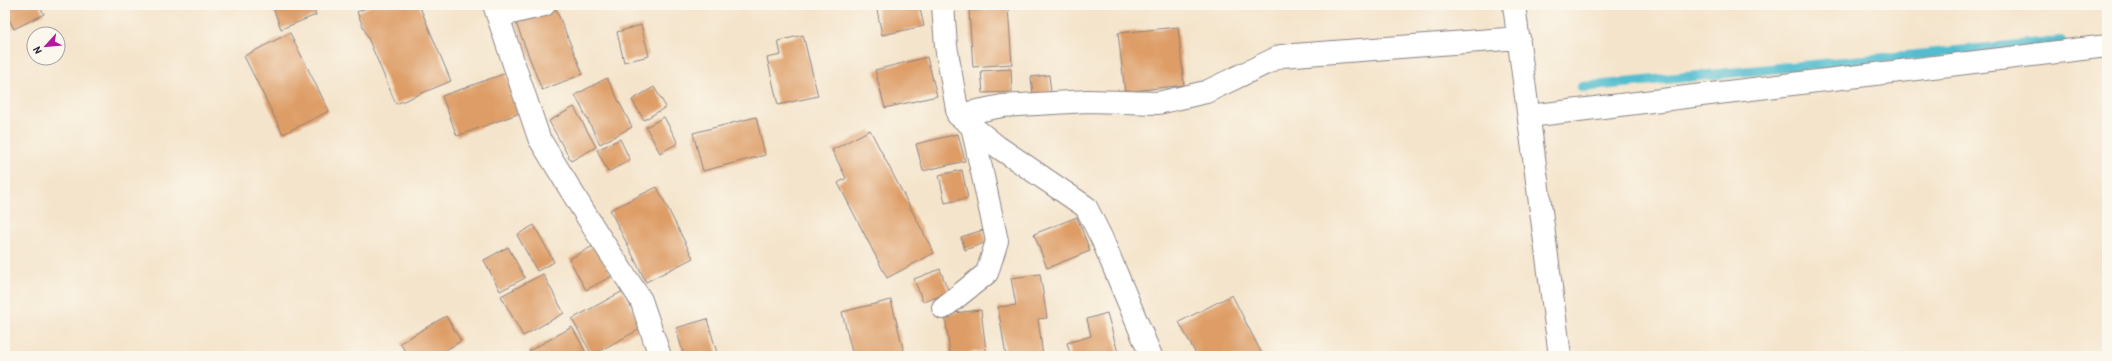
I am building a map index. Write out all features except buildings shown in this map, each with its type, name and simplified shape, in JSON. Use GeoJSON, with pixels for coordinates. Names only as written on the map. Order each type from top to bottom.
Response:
{"type":"FeatureCollection","features":[{"type":"Feature","properties":{"kind":"street"},"geometry":{"type":"LineString","coordinates":[[544,5],[496,11],[539,138],[597,233],[641,300],[660,356]]}},
{"type":"Feature","properties":{"kind":"street"},"geometry":{"type":"LineString","coordinates":[[943,5],[946,46],[997,242],[987,273],[943,308]]}},
{"type":"Feature","properties":{"kind":"street"},"geometry":{"type":"LineString","coordinates":[[1514,5],[1560,356]]}},
{"type":"Feature","properties":{"kind":"street"},"geometry":{"type":"LineString","coordinates":[[965,121],[1002,106],[1088,101],[1158,103],[1206,92],[1281,56],[1519,38]]}},
{"type":"Feature","properties":{"kind":"street"},"geometry":{"type":"LineString","coordinates":[[1529,116],[2107,46]]}},
{"type":"Feature","properties":{"kind":"street"},"geometry":{"type":"LineString","coordinates":[[965,121],[998,147],[1086,207],[1102,239],[1151,356]]}},
{"type":"Feature","properties":{"kind":"waterway"},"geometry":{"type":"LineString","coordinates":[[1582,87],[2061,41]]}}]}
